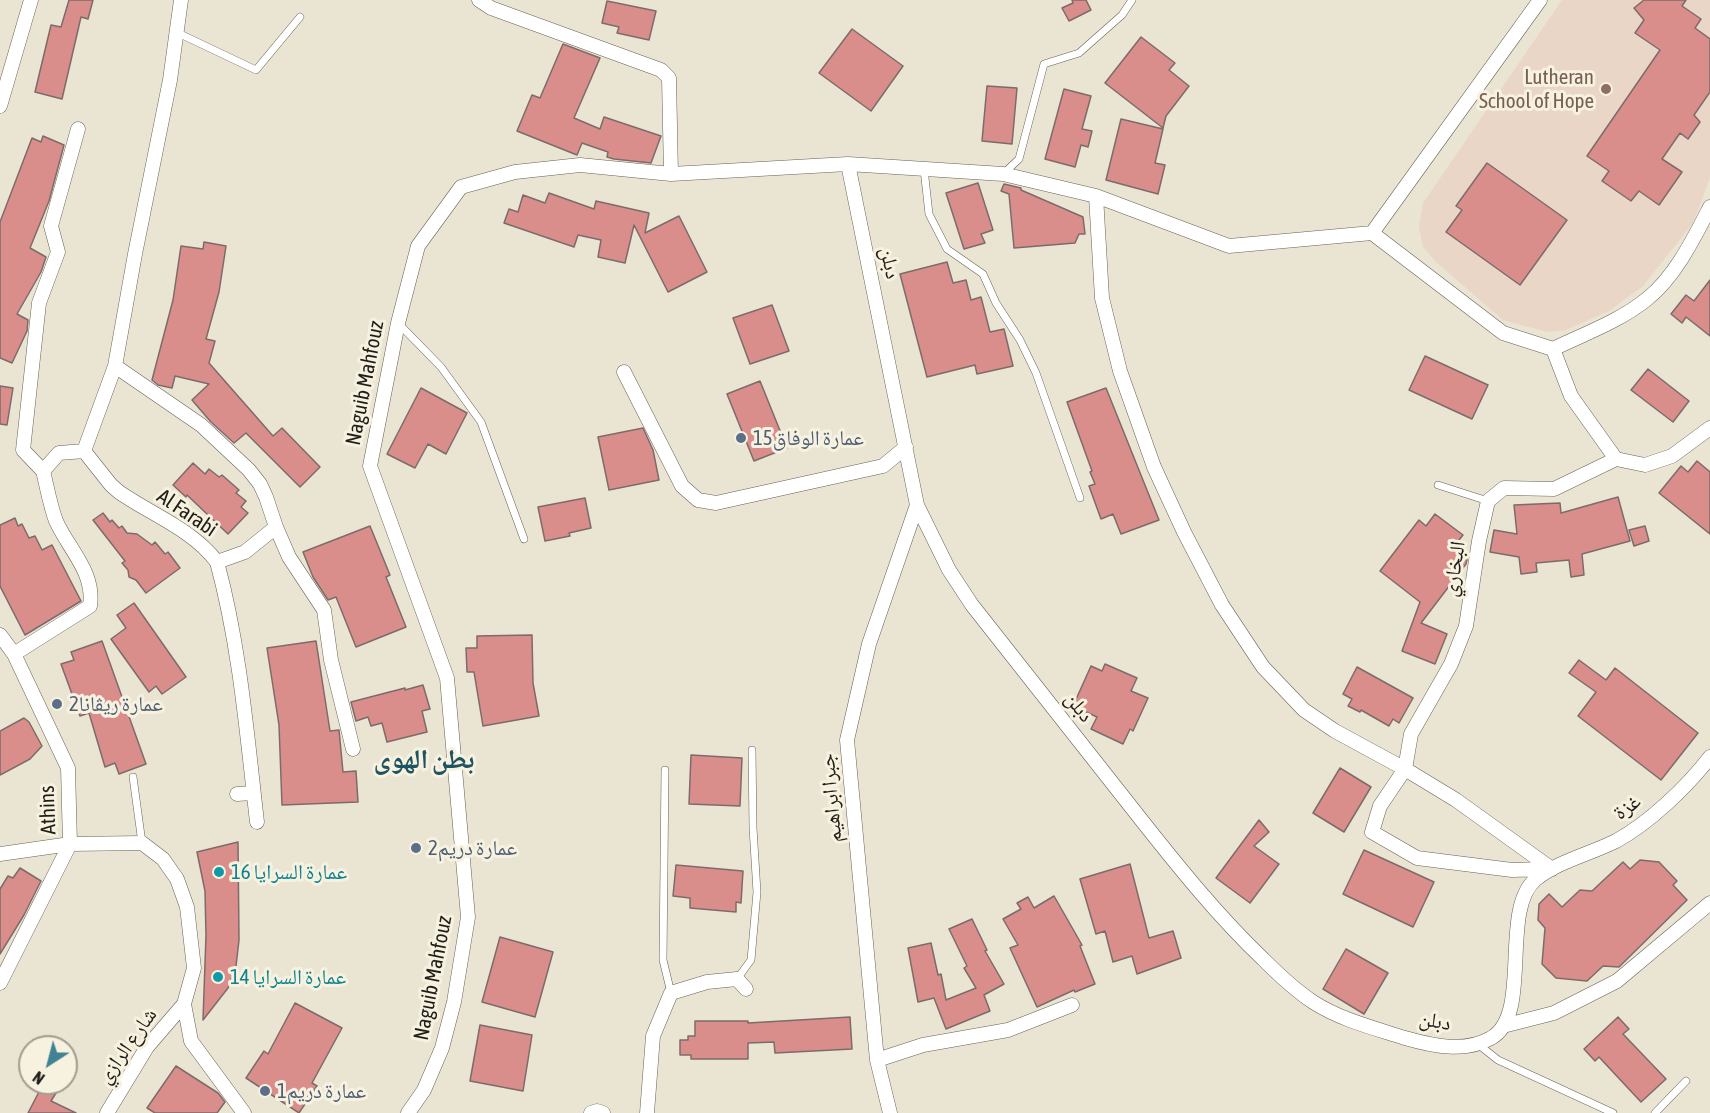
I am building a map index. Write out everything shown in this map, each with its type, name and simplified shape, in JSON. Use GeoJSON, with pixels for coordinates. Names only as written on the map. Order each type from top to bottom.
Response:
{"type":"FeatureCollection","features":[{"type":"Feature","properties":{"kind":"street"},"geometry":{"type":"LineString","coordinates":[[0,106],[5,72],[31,0]]}},
{"type":"Feature","properties":{"kind":"street"},"geometry":{"type":"LineString","coordinates":[[43,471],[59,453],[84,451],[115,366],[170,80],[181,0]]}},
{"type":"Feature","properties":{"kind":"street"},"geometry":{"type":"LineString","coordinates":[[479,0],[491,8],[661,70],[669,78],[671,174]]}},
{"type":"Feature","properties":{"kind":"street"},"geometry":{"type":"LineString","coordinates":[[1540,0],[1372,233],[1503,333],[1553,349],[1623,315],[1648,298],[1671,272],[1710,207]]}},
{"type":"Feature","properties":{"kind":"street"},"geometry":{"type":"LineString","coordinates":[[14,654],[90,606],[92,594],[89,579],[56,520],[43,471],[23,450],[39,303],[58,252],[51,226],[78,129]]}},
{"type":"Feature","properties":{"kind":"street","name":"Naguib Mahfouz"},"geometry":{"type":"LineString","coordinates":[[408,1113],[424,1090],[442,1048],[454,1002],[468,917],[447,678],[370,466],[398,323],[418,246],[461,186],[515,172],[580,165],[671,174],[848,164],[1003,174],[1096,196],[1229,246],[1372,233]]}},
{"type":"Feature","properties":{"kind":"street","name":"دبلن"},"geometry":{"type":"LineString","coordinates":[[848,164],[917,505],[949,570],[972,605],[1187,877],[1233,931],[1313,1002],[1355,1023],[1425,1044],[1465,1047],[1492,1038],[1503,1026]]}},
{"type":"Feature","properties":{"kind":"street"},"geometry":{"type":"LineString","coordinates":[[1096,196],[1102,298],[1120,371],[1154,467],[1184,532],[1222,605],[1263,667],[1304,710],[1335,731],[1456,800],[1552,869]]}},
{"type":"Feature","properties":{"kind":"street"},"geometry":{"type":"LineString","coordinates":[[1553,349],[1571,396],[1616,459]]}},
{"type":"Feature","properties":{"kind":"street"},"geometry":{"type":"LineString","coordinates":[[115,366],[201,425],[249,470],[266,496],[276,527],[290,557],[324,609],[331,660],[353,749]]}},
{"type":"Feature","properties":{"kind":"street"},"geometry":{"type":"LineString","coordinates":[[624,372],[682,486],[698,500],[716,503],[883,466],[906,447]]}},
{"type":"Feature","properties":{"kind":"street"},"geometry":{"type":"LineString","coordinates":[[1488,501],[1504,489],[1554,489],[1616,459],[1646,465],[1672,456],[1710,428]]}},
{"type":"Feature","properties":{"kind":"street","name":"Al Farabi"},"geometry":{"type":"LineString","coordinates":[[84,451],[119,492],[194,538],[217,562],[245,552],[276,527]]}},
{"type":"Feature","properties":{"kind":"street","name":"البخاري"},"geometry":{"type":"LineString","coordinates":[[1405,769],[1411,734],[1451,664],[1466,626],[1479,541],[1488,501]]}},
{"type":"Feature","properties":{"kind":"street","name":"جبرا ابراهيم"},"geometry":{"type":"LineString","coordinates":[[890,1113],[877,1060],[847,740],[869,644],[917,505]]}},
{"type":"Feature","properties":{"kind":"street"},"geometry":{"type":"LineString","coordinates":[[217,562],[238,661],[257,822]]}},
{"type":"Feature","properties":{"kind":"street","name":"Athins"},"geometry":{"type":"LineString","coordinates":[[0,635],[14,654],[68,768],[70,844],[0,983]]}},
{"type":"Feature","properties":{"kind":"street","name":"غزة"},"geometry":{"type":"LineString","coordinates":[[1552,869],[1617,840],[1663,807],[1710,757]]}},
{"type":"Feature","properties":{"kind":"street"},"geometry":{"type":"LineString","coordinates":[[1405,769],[1380,806],[1372,832],[1417,858],[1512,870],[1552,869]]}},
{"type":"Feature","properties":{"kind":"street"},"geometry":{"type":"LineString","coordinates":[[237,795],[254,793]]}},
{"type":"Feature","properties":{"kind":"street"},"geometry":{"type":"LineString","coordinates":[[0,854],[70,844],[142,843],[163,859],[177,879],[186,907],[194,968],[184,1004],[191,1041],[244,1113]]}},
{"type":"Feature","properties":{"kind":"street"},"geometry":{"type":"LineString","coordinates":[[1503,1026],[1514,998],[1516,946],[1522,901],[1534,881],[1552,869]]}},
{"type":"Feature","properties":{"kind":"street"},"geometry":{"type":"LineString","coordinates":[[1503,1026],[1554,1013],[1617,981],[1710,903]]}},
{"type":"Feature","properties":{"kind":"street"},"geometry":{"type":"LineString","coordinates":[[647,1113],[653,1036],[671,993],[707,982],[742,984]]}},
{"type":"Feature","properties":{"kind":"street","name":"شارع الرازي"},"geometry":{"type":"LineString","coordinates":[[107,1113],[147,1047],[184,1004]]}},
{"type":"Feature","properties":{"kind":"street"},"geometry":{"type":"LineString","coordinates":[[877,1060],[923,1045],[1008,1030],[1071,1005]]}},
{"type":"Feature","properties":{"kind":"street"},"geometry":{"type":"LineString","coordinates":[[591,1113],[597,1111],[603,1113]]}},
{"type":"Feature","properties":{"kind":"lane"},"geometry":{"type":"LineString","coordinates":[[1003,174],[1019,159],[1044,64],[1079,53],[1122,15],[1132,0]]}},
{"type":"Feature","properties":{"kind":"lane"},"geometry":{"type":"LineString","coordinates":[[178,33],[256,70],[300,17]]}},
{"type":"Feature","properties":{"kind":"lane"},"geometry":{"type":"LineString","coordinates":[[924,169],[930,214],[947,249],[983,274],[996,303],[1020,340],[1036,373],[1080,498]]}},
{"type":"Feature","properties":{"kind":"lane"},"geometry":{"type":"LineString","coordinates":[[398,323],[441,367],[481,422],[524,539]]}},
{"type":"Feature","properties":{"kind":"lane"},"geometry":{"type":"LineString","coordinates":[[1438,485],[1488,501]]}},
{"type":"Feature","properties":{"kind":"lane"},"geometry":{"type":"LineString","coordinates":[[742,984],[751,960],[757,892],[752,750]]}},
{"type":"Feature","properties":{"kind":"lane"},"geometry":{"type":"LineString","coordinates":[[665,770],[663,960],[671,993]]}},
{"type":"Feature","properties":{"kind":"lane"},"geometry":{"type":"LineString","coordinates":[[133,777],[142,843]]}},
{"type":"Feature","properties":{"kind":"lane"},"geometry":{"type":"LineString","coordinates":[[1477,1043],[1498,1060],[1613,1113]]}},
{"type":"Feature","properties":{"kind":"lane"},"geometry":{"type":"LineString","coordinates":[[1655,1113],[1686,1081]]}},
{"type":"Feature","properties":{"kind":"shaded area","name":"Lutheran School of Hope"},"geometry":{"type":"Polygon","coordinates":[[[1562,0],[1710,0],[1710,178],[1693,223],[1643,286],[1609,311],[1566,330],[1547,332],[1503,320],[1436,262],[1423,247],[1419,227],[1423,203],[1562,0]]]}},
{"type":"Feature","properties":{"kind":"building"},"geometry":{"type":"Polygon","coordinates":[[[69,0],[93,0],[88,19],[81,17],[62,99],[35,92],[51,25],[61,27],[69,0]]]}},
{"type":"Feature","properties":{"kind":"building"},"geometry":{"type":"Polygon","coordinates":[[[1072,0],[1086,0],[1091,10],[1069,21],[1062,8],[1073,3],[1072,0]]]}},
{"type":"Feature","properties":{"kind":"building"},"geometry":{"type":"Polygon","coordinates":[[[1644,0],[1686,0],[1682,6],[1701,19],[1695,28],[1710,39],[1710,92],[1694,115],[1700,122],[1688,139],[1680,133],[1662,159],[1682,172],[1659,205],[1639,191],[1631,201],[1602,181],[1609,171],[1587,156],[1660,50],[1635,33],[1644,20],[1634,8],[1644,0]]]}},
{"type":"Feature","properties":{"kind":"building"},"geometry":{"type":"Polygon","coordinates":[[[607,1],[656,11],[649,40],[617,33],[619,27],[602,23],[607,1]]]}},
{"type":"Feature","properties":{"kind":"building"},"geometry":{"type":"Polygon","coordinates":[[[852,29],[903,66],[871,111],[819,73],[852,29]]]}},
{"type":"Feature","properties":{"kind":"building"},"geometry":{"type":"Polygon","coordinates":[[[1141,37],[1175,63],[1169,70],[1189,86],[1166,116],[1163,128],[1105,83],[1141,37]]]}},
{"type":"Feature","properties":{"kind":"building"},"geometry":{"type":"Polygon","coordinates":[[[563,44],[600,58],[574,118],[600,129],[604,117],[661,136],[651,163],[607,157],[608,152],[582,143],[577,155],[517,131],[532,95],[540,98],[563,44]]]}},
{"type":"Feature","properties":{"kind":"building"},"geometry":{"type":"Polygon","coordinates":[[[987,86],[1017,88],[1012,144],[982,141],[987,86]]]}},
{"type":"Feature","properties":{"kind":"building"},"geometry":{"type":"Polygon","coordinates":[[[1064,89],[1091,96],[1082,129],[1092,131],[1088,147],[1081,145],[1075,167],[1045,159],[1064,89]]]}},
{"type":"Feature","properties":{"kind":"building"},"geometry":{"type":"Polygon","coordinates":[[[1121,119],[1163,129],[1155,163],[1165,165],[1158,194],[1106,180],[1121,119]]]}},
{"type":"Feature","properties":{"kind":"building"},"geometry":{"type":"Polygon","coordinates":[[[43,136],[64,145],[49,201],[30,248],[46,257],[41,272],[17,314],[28,320],[27,331],[12,363],[0,358],[0,222],[32,138],[41,142],[43,136]]]}},
{"type":"Feature","properties":{"kind":"building"},"geometry":{"type":"Polygon","coordinates":[[[1487,163],[1567,220],[1520,285],[1446,232],[1462,210],[1456,206],[1487,163]]]}},
{"type":"Feature","properties":{"kind":"building"},"geometry":{"type":"Polygon","coordinates":[[[978,183],[993,230],[981,234],[985,243],[964,249],[946,193],[978,183]]]}},
{"type":"Feature","properties":{"kind":"building"},"geometry":{"type":"Polygon","coordinates":[[[1004,184],[1021,188],[1021,190],[1083,217],[1085,234],[1079,234],[1075,243],[1014,248],[1009,194],[1001,191],[1004,184]]]}},
{"type":"Feature","properties":{"kind":"building"},"geometry":{"type":"Polygon","coordinates":[[[549,193],[594,209],[596,201],[649,213],[645,233],[679,216],[707,272],[668,292],[634,225],[625,263],[598,257],[601,240],[578,235],[574,247],[504,223],[509,209],[518,212],[523,195],[545,203],[549,193]]]}},
{"type":"Feature","properties":{"kind":"building"},"geometry":{"type":"Polygon","coordinates":[[[204,242],[226,246],[219,292],[206,339],[215,341],[209,363],[273,436],[282,428],[320,467],[300,487],[246,433],[234,443],[211,422],[192,400],[209,384],[175,376],[172,388],[158,385],[152,380],[173,300],[181,246],[203,249],[204,242]]]}},
{"type":"Feature","properties":{"kind":"building"},"geometry":{"type":"Polygon","coordinates":[[[947,262],[953,283],[966,280],[971,300],[981,297],[990,332],[1004,329],[1013,366],[977,374],[975,365],[927,377],[900,274],[947,262]]]}},
{"type":"Feature","properties":{"kind":"building"},"geometry":{"type":"Polygon","coordinates":[[[1710,280],[1710,336],[1686,317],[1682,323],[1671,314],[1686,295],[1694,301],[1710,280]]]}},
{"type":"Feature","properties":{"kind":"building"},"geometry":{"type":"Polygon","coordinates":[[[772,305],[789,351],[750,364],[733,318],[772,305]]]}},
{"type":"Feature","properties":{"kind":"building"},"geometry":{"type":"Polygon","coordinates":[[[1425,356],[1488,385],[1472,419],[1409,390],[1425,356]]]}},
{"type":"Feature","properties":{"kind":"building"},"geometry":{"type":"Polygon","coordinates":[[[1648,369],[1689,401],[1673,422],[1631,390],[1648,369]]]}},
{"type":"Feature","properties":{"kind":"building"},"geometry":{"type":"Polygon","coordinates":[[[760,381],[787,448],[754,461],[727,394],[760,381]]]}},
{"type":"Feature","properties":{"kind":"building"},"geometry":{"type":"Polygon","coordinates":[[[0,386],[13,388],[7,425],[0,424],[0,386]]]}},
{"type":"Feature","properties":{"kind":"building"},"geometry":{"type":"Polygon","coordinates":[[[421,388],[467,413],[446,454],[428,444],[415,468],[387,454],[421,388]]]}},
{"type":"Feature","properties":{"kind":"building"},"geometry":{"type":"Polygon","coordinates":[[[1106,388],[1159,520],[1121,534],[1113,514],[1101,519],[1089,486],[1095,484],[1090,472],[1092,471],[1067,402],[1106,388]]]}},
{"type":"Feature","properties":{"kind":"building"},"geometry":{"type":"Polygon","coordinates":[[[643,428],[653,450],[659,480],[609,490],[598,437],[643,428]]]}},
{"type":"Feature","properties":{"kind":"building"},"geometry":{"type":"Polygon","coordinates":[[[1697,461],[1710,472],[1710,534],[1659,493],[1681,466],[1688,472],[1697,461]]]}},
{"type":"Feature","properties":{"kind":"building"},"geometry":{"type":"Polygon","coordinates":[[[193,463],[205,474],[209,469],[219,477],[222,475],[239,490],[236,493],[246,501],[241,507],[248,513],[228,534],[187,495],[186,497],[173,485],[193,463]]]}},
{"type":"Feature","properties":{"kind":"building"},"geometry":{"type":"Polygon","coordinates":[[[1618,497],[1630,541],[1582,554],[1584,575],[1571,577],[1569,560],[1536,563],[1537,572],[1521,574],[1519,557],[1490,552],[1494,530],[1517,534],[1514,505],[1560,503],[1561,513],[1618,497]]]}},
{"type":"Feature","properties":{"kind":"building"},"geometry":{"type":"Polygon","coordinates":[[[585,498],[591,528],[569,533],[570,536],[545,541],[538,507],[585,498]]]}},
{"type":"Feature","properties":{"kind":"building"},"geometry":{"type":"Polygon","coordinates":[[[103,513],[110,522],[112,520],[119,528],[122,526],[127,533],[137,534],[152,545],[155,542],[165,554],[168,552],[180,568],[146,593],[136,580],[129,577],[128,570],[122,563],[125,561],[93,520],[103,513]]]}},
{"type":"Feature","properties":{"kind":"building"},"geometry":{"type":"Polygon","coordinates":[[[1435,514],[1463,535],[1455,545],[1468,555],[1466,564],[1421,623],[1447,634],[1435,664],[1402,651],[1420,602],[1380,571],[1419,520],[1426,526],[1435,514]]]}},
{"type":"Feature","properties":{"kind":"building"},"geometry":{"type":"Polygon","coordinates":[[[15,518],[18,526],[22,524],[29,538],[35,536],[42,550],[52,545],[81,601],[25,635],[0,586],[0,525],[15,518]]]}},
{"type":"Feature","properties":{"kind":"building"},"geometry":{"type":"Polygon","coordinates":[[[370,526],[390,575],[386,577],[406,627],[356,647],[336,597],[328,600],[313,577],[303,552],[370,526]]]}},
{"type":"Feature","properties":{"kind":"building"},"geometry":{"type":"Polygon","coordinates":[[[1645,526],[1649,541],[1634,546],[1629,530],[1645,526]]]}},
{"type":"Feature","properties":{"kind":"building"},"geometry":{"type":"Polygon","coordinates":[[[134,603],[186,677],[162,694],[156,686],[149,692],[111,639],[126,628],[117,615],[134,603]]]}},
{"type":"Feature","properties":{"kind":"building"},"geometry":{"type":"Polygon","coordinates":[[[532,635],[533,683],[539,716],[483,726],[474,672],[467,672],[466,648],[477,648],[477,636],[532,635]]]}},
{"type":"Feature","properties":{"kind":"building"},"geometry":{"type":"Polygon","coordinates":[[[102,641],[146,764],[119,774],[115,763],[105,767],[89,713],[80,716],[61,664],[74,660],[71,652],[102,641]]]}},
{"type":"Feature","properties":{"kind":"building"},"geometry":{"type":"Polygon","coordinates":[[[316,641],[330,731],[339,730],[343,772],[356,771],[358,802],[282,805],[279,725],[267,648],[316,641]]]}},
{"type":"Feature","properties":{"kind":"building"},"geometry":{"type":"Polygon","coordinates":[[[1579,660],[1606,680],[1615,668],[1698,733],[1661,780],[1578,716],[1596,692],[1569,673],[1579,660]]]}},
{"type":"Feature","properties":{"kind":"building"},"geometry":{"type":"Polygon","coordinates":[[[1105,664],[1137,678],[1131,691],[1148,698],[1133,731],[1130,729],[1123,744],[1091,729],[1097,717],[1073,706],[1091,666],[1102,671],[1105,664]]]}},
{"type":"Feature","properties":{"kind":"building"},"geometry":{"type":"Polygon","coordinates":[[[1357,667],[1413,698],[1399,723],[1393,719],[1389,726],[1361,710],[1360,712],[1348,706],[1352,699],[1343,694],[1357,667]]]}},
{"type":"Feature","properties":{"kind":"building"},"geometry":{"type":"Polygon","coordinates":[[[423,685],[430,709],[422,711],[427,732],[387,742],[382,723],[371,726],[368,717],[356,721],[351,702],[423,685]]]}},
{"type":"Feature","properties":{"kind":"building"},"geometry":{"type":"Polygon","coordinates":[[[24,718],[29,722],[42,746],[30,759],[0,775],[0,731],[24,718]]]}},
{"type":"Feature","properties":{"kind":"building"},"geometry":{"type":"Polygon","coordinates":[[[691,755],[742,758],[740,806],[689,804],[691,755]]]}},
{"type":"Feature","properties":{"kind":"building"},"geometry":{"type":"Polygon","coordinates":[[[1340,768],[1371,787],[1344,832],[1313,813],[1340,768]]]}},
{"type":"Feature","properties":{"kind":"building"},"geometry":{"type":"Polygon","coordinates":[[[1259,820],[1269,832],[1254,846],[1279,864],[1250,903],[1216,878],[1259,820]]]}},
{"type":"Feature","properties":{"kind":"building"},"geometry":{"type":"Polygon","coordinates":[[[238,842],[239,940],[236,966],[228,988],[203,1020],[205,891],[197,852],[238,842]]]}},
{"type":"Feature","properties":{"kind":"building"},"geometry":{"type":"Polygon","coordinates":[[[1364,850],[1434,882],[1413,927],[1343,894],[1364,850]]]}},
{"type":"Feature","properties":{"kind":"building"},"geometry":{"type":"Polygon","coordinates":[[[1640,860],[1659,862],[1677,881],[1673,885],[1687,900],[1619,967],[1603,966],[1587,981],[1556,978],[1542,964],[1545,928],[1538,920],[1539,904],[1549,894],[1562,907],[1580,890],[1592,891],[1623,862],[1630,869],[1640,860]]]}},
{"type":"Feature","properties":{"kind":"building"},"geometry":{"type":"Polygon","coordinates":[[[1130,864],[1149,938],[1173,931],[1181,958],[1137,974],[1132,956],[1113,962],[1105,931],[1096,934],[1080,879],[1130,864]]]}},
{"type":"Feature","properties":{"kind":"building"},"geometry":{"type":"Polygon","coordinates":[[[676,865],[743,871],[741,903],[736,902],[736,912],[690,908],[690,898],[673,896],[676,865]]]}},
{"type":"Feature","properties":{"kind":"building"},"geometry":{"type":"Polygon","coordinates":[[[20,868],[41,881],[24,915],[0,954],[0,889],[8,876],[13,878],[20,868]]]}},
{"type":"Feature","properties":{"kind":"building"},"geometry":{"type":"Polygon","coordinates":[[[1054,896],[1082,945],[1080,946],[1095,984],[1075,992],[1074,990],[1037,1007],[1010,948],[1018,945],[1003,919],[1021,909],[1017,903],[1028,897],[1034,908],[1054,896]]]}},
{"type":"Feature","properties":{"kind":"building"},"geometry":{"type":"Polygon","coordinates":[[[972,919],[987,950],[985,951],[1004,984],[984,995],[990,1011],[946,1029],[934,998],[918,1002],[908,948],[931,943],[946,1000],[976,988],[964,968],[967,966],[949,929],[972,919]]]}},
{"type":"Feature","properties":{"kind":"building"},"geometry":{"type":"Polygon","coordinates":[[[500,937],[553,952],[535,1017],[482,1002],[500,937]]]}},
{"type":"Feature","properties":{"kind":"building"},"geometry":{"type":"Polygon","coordinates":[[[1346,949],[1388,973],[1364,1014],[1323,989],[1346,949]]]}},
{"type":"Feature","properties":{"kind":"building"},"geometry":{"type":"Polygon","coordinates":[[[295,1003],[342,1028],[312,1083],[317,1086],[299,1113],[246,1078],[264,1051],[268,1054],[295,1003]]]}},
{"type":"Feature","properties":{"kind":"building"},"geometry":{"type":"Polygon","coordinates":[[[850,1017],[852,1049],[775,1053],[774,1042],[748,1043],[748,1059],[691,1059],[691,1055],[680,1055],[680,1040],[688,1040],[688,1036],[695,1036],[695,1021],[748,1021],[748,1023],[850,1017]]]}},
{"type":"Feature","properties":{"kind":"building"},"geometry":{"type":"Polygon","coordinates":[[[1618,1017],[1629,1029],[1623,1034],[1666,1079],[1641,1102],[1599,1057],[1595,1061],[1584,1049],[1618,1017]]]}},
{"type":"Feature","properties":{"kind":"building"},"geometry":{"type":"Polygon","coordinates":[[[480,1025],[532,1035],[523,1091],[470,1081],[480,1025]]]}},
{"type":"Feature","properties":{"kind":"building"},"geometry":{"type":"Polygon","coordinates":[[[176,1066],[218,1093],[225,1102],[217,1113],[155,1113],[147,1108],[176,1066]]]}},
{"type":"Feature","properties":{"kind":"building"},"geometry":{"type":"Polygon","coordinates":[[[37,1095],[55,1095],[51,1101],[76,1113],[28,1113],[37,1095]]]}},
{"type":"Feature","properties":{"kind":"place","name":"Lutheran School of Hope"},"geometry":{"type":"Point","coordinates":[1606,89]}},
{"type":"Feature","properties":{"kind":"place","name":"عمارة الوفاق15"},"geometry":{"type":"Point","coordinates":[741,438]}},
{"type":"Feature","properties":{"kind":"place","name":"عمارة ريڤانا2"},"geometry":{"type":"Point","coordinates":[57,704]}},
{"type":"Feature","properties":{"kind":"place","name":"عمارة دريم2"},"geometry":{"type":"Point","coordinates":[416,848]}},
{"type":"Feature","properties":{"kind":"place","name":"عمارة السرايا 16"},"geometry":{"type":"Point","coordinates":[219,872]}},
{"type":"Feature","properties":{"kind":"place","name":"عمارة السرايا 14"},"geometry":{"type":"Point","coordinates":[218,977]}},
{"type":"Feature","properties":{"kind":"place","name":"عمارة دريم1"},"geometry":{"type":"Point","coordinates":[265,1091]}},
{"type":"Feature","properties":{"kind":"district","name":"بطن الهوى"},"geometry":{"type":"Point","coordinates":[424,759]}}]}
